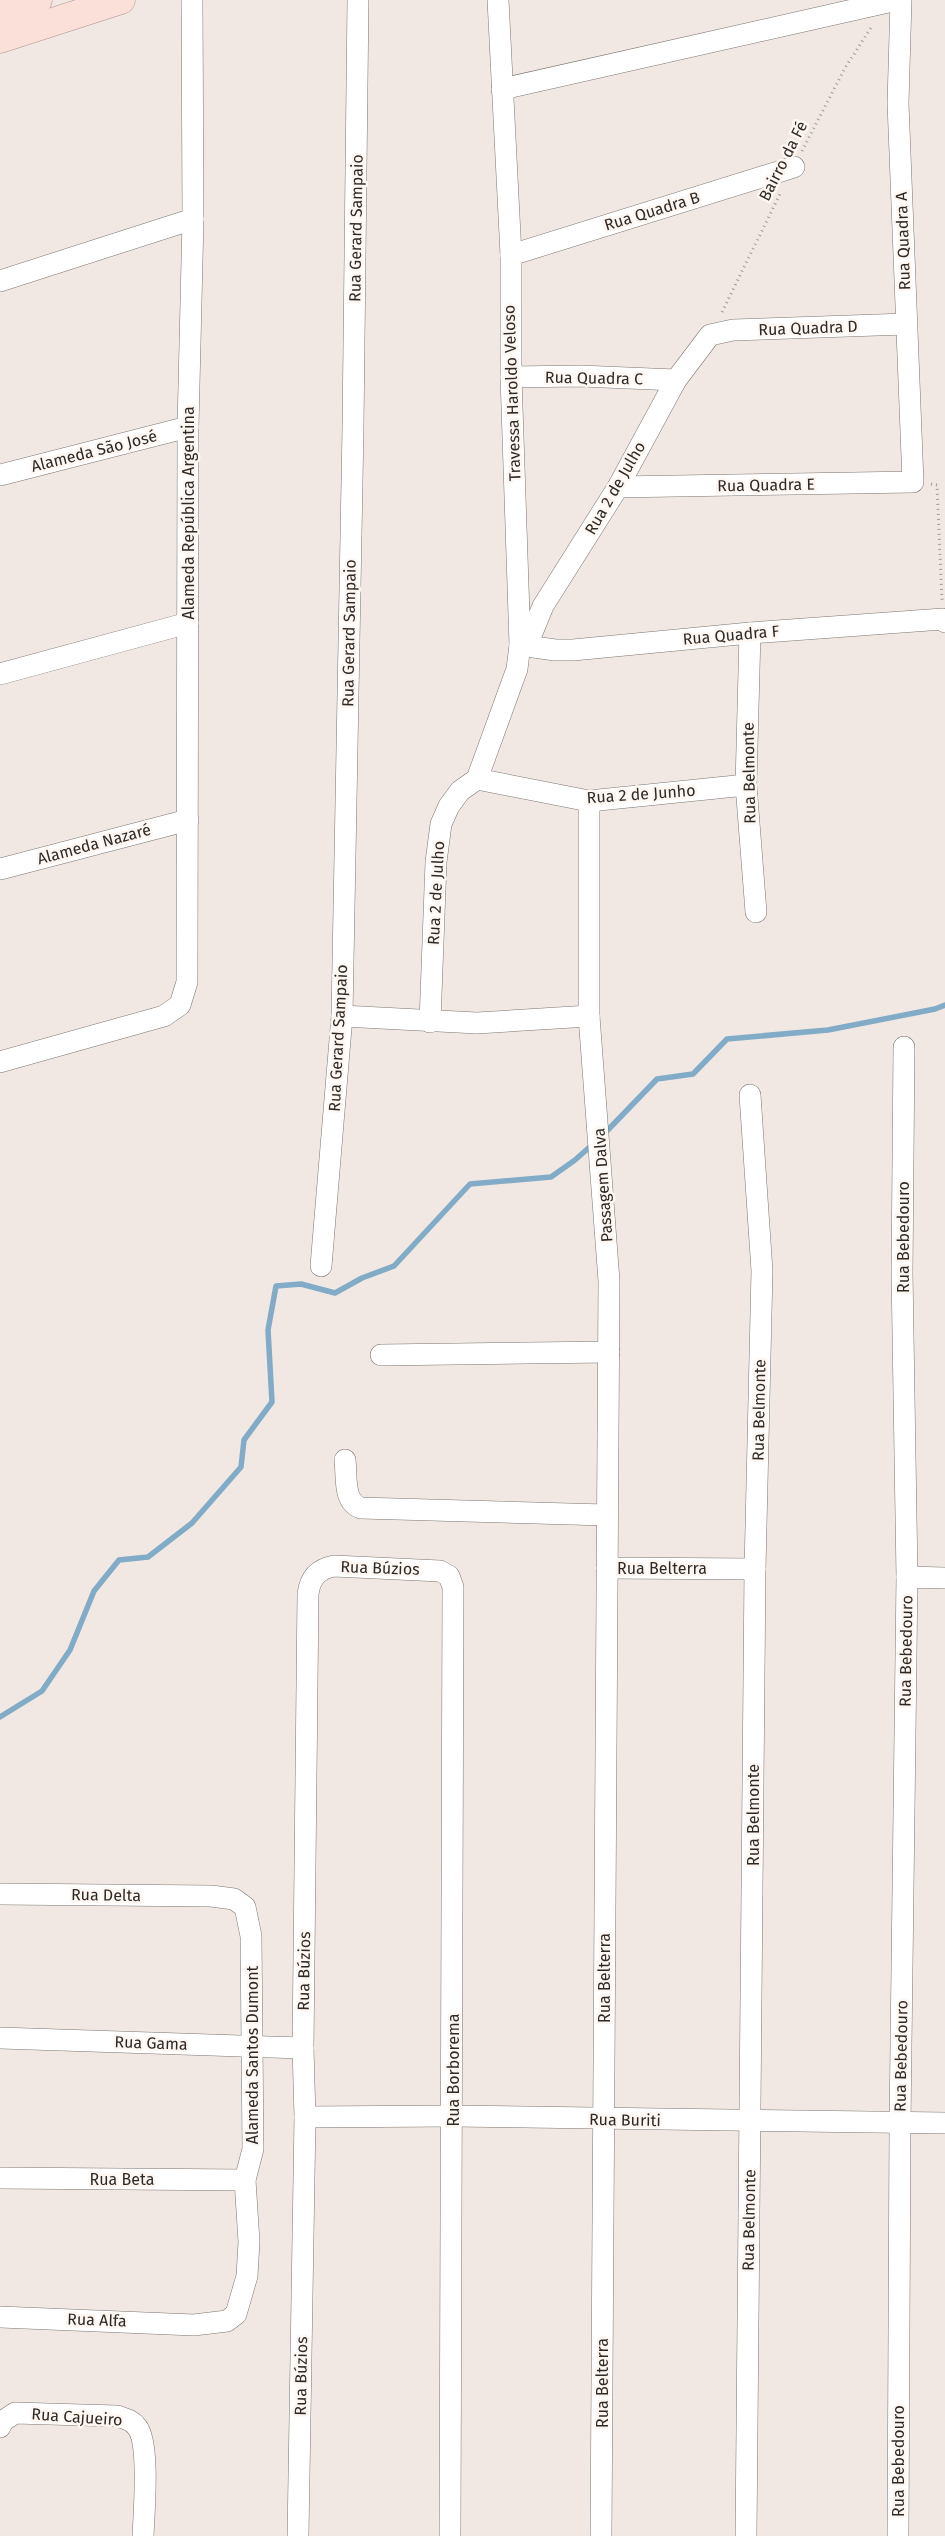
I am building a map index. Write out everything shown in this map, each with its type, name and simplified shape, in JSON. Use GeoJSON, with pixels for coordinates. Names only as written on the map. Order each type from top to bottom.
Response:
{"type":"FeatureCollection","features":[{"type":"Feature","properties":{"kind":"main road"},"geometry":{"type":"LineString","coordinates":[[0,12],[38,0]]}},
{"type":"Feature","properties":{"kind":"main road"},"geometry":{"type":"LineString","coordinates":[[0,39],[120,0]]}},
{"type":"Feature","properties":{"kind":"street","name":"Alameda República Argentina"},"geometry":{"type":"LineString","coordinates":[[0,1062],[164,1016],[180,1005],[188,982],[188,428],[193,219],[192,0]]}},
{"type":"Feature","properties":{"kind":"street","name":"Rua Gerard Sampaio"},"geometry":{"type":"LineString","coordinates":[[322,1266],[342,1016],[353,438],[358,0]]}},
{"type":"Feature","properties":{"kind":"street","name":"Travessa Haroldo Veloso"},"geometry":{"type":"LineString","coordinates":[[477,779],[524,645],[511,377],[511,255],[498,0]]}},
{"type":"Feature","properties":{"kind":"street"},"geometry":{"type":"LineString","coordinates":[[502,89],[895,1]]}},
{"type":"Feature","properties":{"kind":"street","name":"Rua Quadra A"},"geometry":{"type":"LineString","coordinates":[[895,1],[913,482]]}},
{"type":"Feature","properties":{"kind":"street","name":"Rua Quadra B"},"geometry":{"type":"LineString","coordinates":[[511,255],[794,166]]}},
{"type":"Feature","properties":{"kind":"street"},"geometry":{"type":"LineString","coordinates":[[0,281],[193,219]]}},
{"type":"Feature","properties":{"kind":"street","name":"Rua Quadra D"},"geometry":{"type":"LineString","coordinates":[[710,335],[732,330],[906,324]]}},
{"type":"Feature","properties":{"kind":"street","name":"Rua 2 de Julho"},"geometry":{"type":"LineString","coordinates":[[524,645],[543,606],[618,487],[676,380],[710,335]]}},
{"type":"Feature","properties":{"kind":"street","name":"Rua Quadra C"},"geometry":{"type":"LineString","coordinates":[[511,377],[580,376],[676,380]]}},
{"type":"Feature","properties":{"kind":"street","name":"Alameda São José"},"geometry":{"type":"LineString","coordinates":[[0,475],[188,428]]}},
{"type":"Feature","properties":{"kind":"street","name":"Rua Quadra E"},"geometry":{"type":"LineString","coordinates":[[618,487],[913,482]]}},
{"type":"Feature","properties":{"kind":"street","name":"Rua Quadra F"},"geometry":{"type":"LineString","coordinates":[[524,645],[556,650],[573,650],[750,633],[944,620]]}},
{"type":"Feature","properties":{"kind":"street"},"geometry":{"type":"LineString","coordinates":[[0,674],[188,623]]}},
{"type":"Feature","properties":{"kind":"street","name":"Rua Belmonte"},"geometry":{"type":"LineString","coordinates":[[750,633],[746,785],[756,912]]}},
{"type":"Feature","properties":{"kind":"street","name":"Rua 2 de Julho"},"geometry":{"type":"LineString","coordinates":[[430,1022],[436,862],[442,824],[449,806],[460,791],[477,779]]}},
{"type":"Feature","properties":{"kind":"street","name":"Rua 2 de Junho"},"geometry":{"type":"LineString","coordinates":[[477,779],[588,801],[746,785]]}},
{"type":"Feature","properties":{"kind":"street","name":"Passagem Dalva"},"geometry":{"type":"LineString","coordinates":[[588,801],[589,1016],[607,1232],[609,1352],[607,1568]]}},
{"type":"Feature","properties":{"kind":"street","name":"Alameda Nazaré"},"geometry":{"type":"LineString","coordinates":[[0,869],[188,820]]}},
{"type":"Feature","properties":{"kind":"street"},"geometry":{"type":"LineString","coordinates":[[342,1016],[477,1023],[589,1016]]}},
{"type":"Feature","properties":{"kind":"street","name":"Rua Bebedouro"},"geometry":{"type":"LineString","coordinates":[[898,2536],[900,2124],[907,1577],[902,1272],[904,1047]]}},
{"type":"Feature","properties":{"kind":"street","name":"Rua Belmonte"},"geometry":{"type":"LineString","coordinates":[[746,2536],[755,1568],[762,1271],[750,1095]]}},
{"type":"Feature","properties":{"kind":"street"},"geometry":{"type":"LineString","coordinates":[[382,1355],[609,1352]]}},
{"type":"Feature","properties":{"kind":"street"},"geometry":{"type":"LineString","coordinates":[[345,1460],[349,1500],[361,1508],[606,1514]]}},
{"type":"Feature","properties":{"kind":"street","name":"Rua Búzios"},"geometry":{"type":"LineString","coordinates":[[298,2536],[305,2117],[303,2048],[310,1583],[321,1571],[334,1566],[440,1571],[452,1580],[453,1605]]}},
{"type":"Feature","properties":{"kind":"street","name":"Rua Belterra"},"geometry":{"type":"LineString","coordinates":[[601,2536],[607,1568],[755,1568]]}},
{"type":"Feature","properties":{"kind":"street","name":"Rua Bebedouro"},"geometry":{"type":"LineString","coordinates":[[907,1577],[945,1578]]}},
{"type":"Feature","properties":{"kind":"street","name":"Rua Borborema"},"geometry":{"type":"LineString","coordinates":[[450,2536],[453,2116],[453,1605]]}},
{"type":"Feature","properties":{"kind":"street","name":"Rua Delta"},"geometry":{"type":"LineString","coordinates":[[0,1894],[211,1896]]}},
{"type":"Feature","properties":{"kind":"street","name":"Alameda Santos Dumont"},"geometry":{"type":"LineString","coordinates":[[194,2325],[227,2321],[236,2314],[247,2276],[249,2242],[245,2180],[253,2149],[252,1936],[248,1915],[239,1902],[226,1897],[211,1896]]}},
{"type":"Feature","properties":{"kind":"street","name":"Rua Gama"},"geometry":{"type":"LineString","coordinates":[[0,2038],[303,2048]]}},
{"type":"Feature","properties":{"kind":"street","name":"Rua Buriti"},"geometry":{"type":"LineString","coordinates":[[305,2117],[453,2116],[603,2120],[945,2123]]}},
{"type":"Feature","properties":{"kind":"street","name":"Rua Beta"},"geometry":{"type":"LineString","coordinates":[[0,2178],[245,2180]]}},
{"type":"Feature","properties":{"kind":"street","name":"Rua Alfa"},"geometry":{"type":"LineString","coordinates":[[0,2317],[194,2325]]}},
{"type":"Feature","properties":{"kind":"street","name":"Rua Cajueiro"},"geometry":{"type":"LineString","coordinates":[[0,2427],[3,2421],[15,2413],[117,2416],[130,2420],[138,2429],[144,2444],[143,2536]]}},
{"type":"Feature","properties":{"kind":"path","name":"Bairro da Fé"},"geometry":{"type":"LineString","coordinates":[[710,335],[845,68],[895,1]]}},
{"type":"Feature","properties":{"kind":"path"},"geometry":{"type":"LineString","coordinates":[[913,482],[937,485],[944,620]]}},
{"type":"Feature","properties":{"kind":"waterway"},"geometry":{"type":"LineString","coordinates":[[604,1134],[657,1079],[693,1074],[727,1039],[828,1030],[935,1009],[945,1005]]}},
{"type":"Feature","properties":{"kind":"waterway"},"geometry":{"type":"LineString","coordinates":[[0,1717],[42,1691],[70,1650],[94,1591],[119,1560],[148,1557],[192,1523],[241,1467],[244,1440],[272,1402],[268,1330],[276,1286],[301,1284],[335,1293],[362,1278],[394,1266],[470,1184],[551,1177],[593,1144]]}}]}
